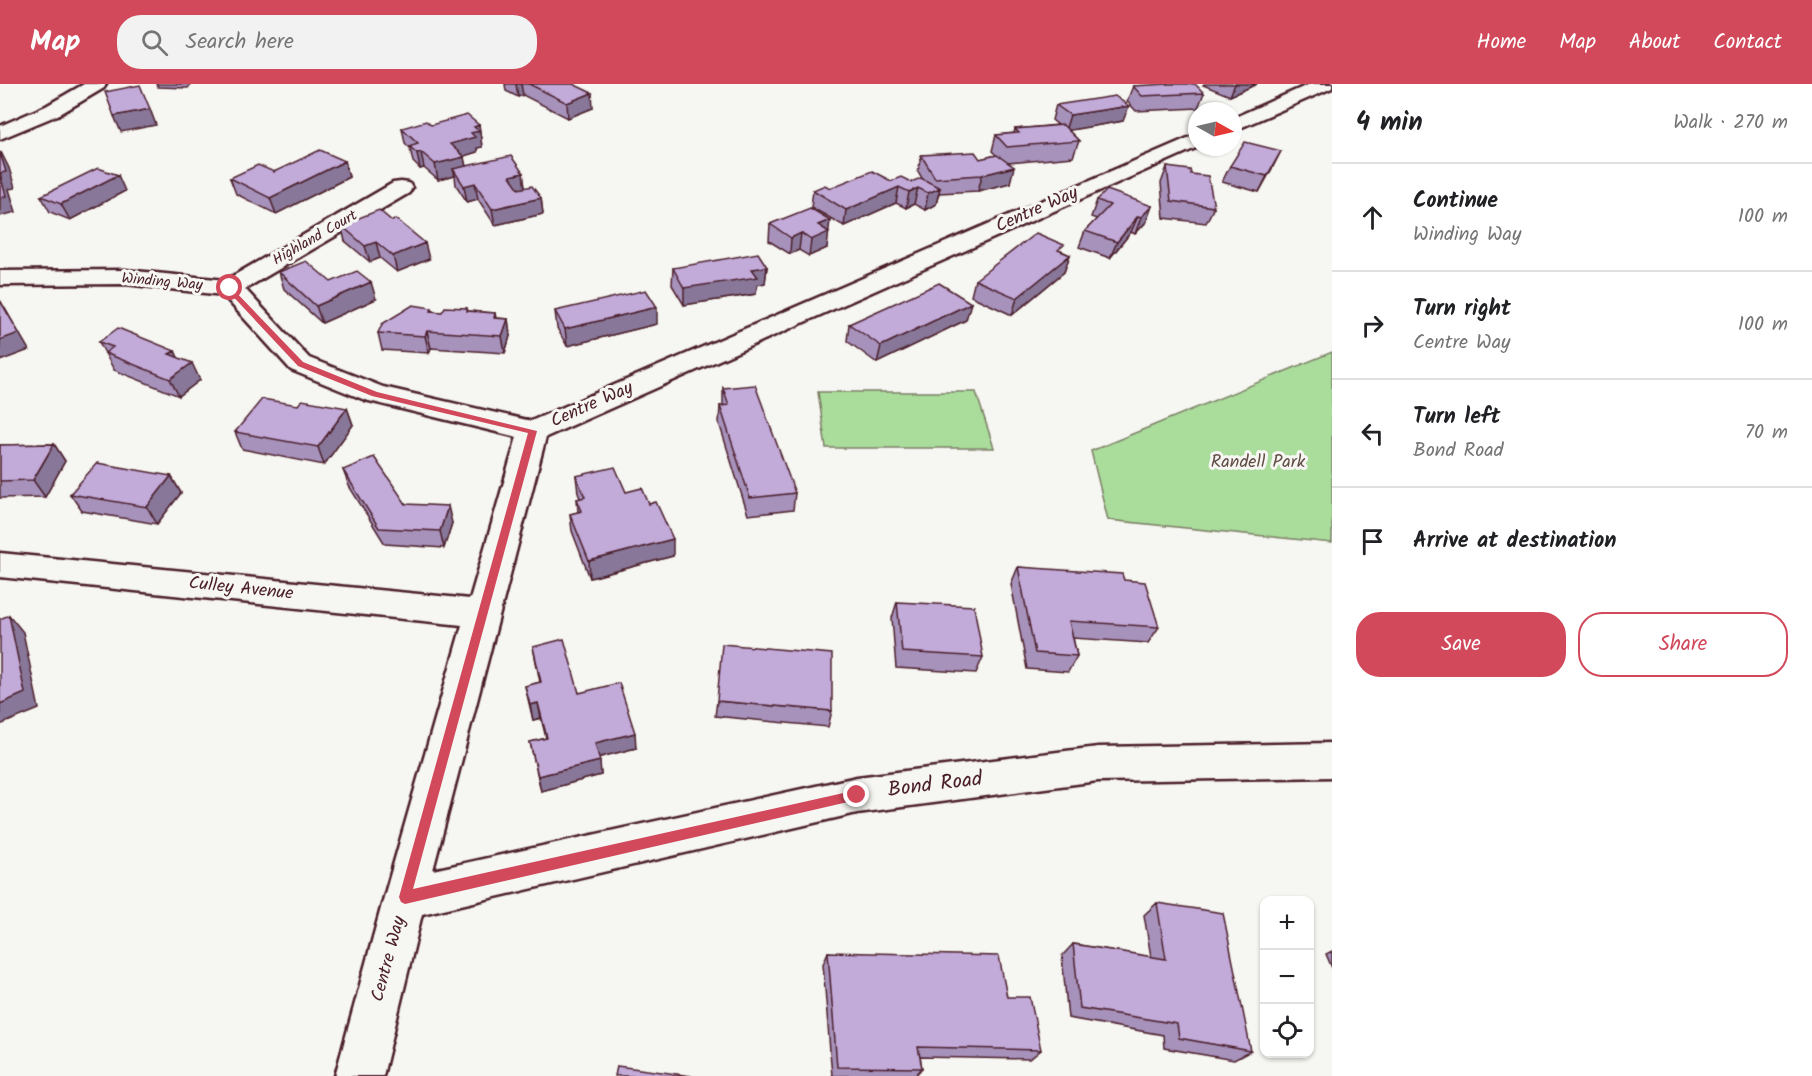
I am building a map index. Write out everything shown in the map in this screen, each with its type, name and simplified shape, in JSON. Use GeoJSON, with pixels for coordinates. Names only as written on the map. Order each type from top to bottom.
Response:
{"type":"FeatureCollection","features":[{"type":"Feature","properties":{"kind":"street"},"geometry":{"type":"LineString","coordinates":[[0,133],[53,110],[97,84]]}},
{"type":"Feature","properties":{"kind":"street"},"geometry":{"type":"LineString","coordinates":[[1242,121],[1326,84]]}},
{"type":"Feature","properties":{"kind":"street","name":"Centre Way"},"geometry":{"type":"LineString","coordinates":[[359,1076],[405,897],[533,431],[1188,144]]}},
{"type":"Feature","properties":{"kind":"street","name":"Highland Court"},"geometry":{"type":"LineString","coordinates":[[230,288],[401,188]]}},
{"type":"Feature","properties":{"kind":"street","name":"Winding Way"},"geometry":{"type":"LineString","coordinates":[[0,278],[124,278],[230,288]]}},
{"type":"Feature","properties":{"kind":"street"},"geometry":{"type":"LineString","coordinates":[[230,288],[300,364],[375,394],[533,431]]}},
{"type":"Feature","properties":{"kind":"street","name":"Culley Avenue"},"geometry":{"type":"LineString","coordinates":[[0,565],[483,614]]}},
{"type":"Feature","properties":{"kind":"street","name":"Bond Road"},"geometry":{"type":"LineString","coordinates":[[405,897],[857,795],[1098,764],[1332,760]]}},
{"type":"Feature","properties":{"kind":"green space","name":"Randell Park"},"geometry":{"type":"Polygon","coordinates":[[[1332,352],[1332,543],[1108,520],[1091,451],[1332,352]]]}},
{"type":"Feature","properties":{"kind":"green space"},"geometry":{"type":"Polygon","coordinates":[[[818,392],[976,392],[994,448],[826,448],[818,392]]]}},
{"type":"Feature","properties":{"kind":"building"},"geometry":{"type":"Polygon","coordinates":[[[529,84],[573,84],[592,93],[567,103],[529,84]]]}},
{"type":"Feature","properties":{"kind":"building"},"geometry":{"type":"Polygon","coordinates":[[[1195,84],[1204,93],[1142,96],[1133,86],[1195,84]]]}},
{"type":"Feature","properties":{"kind":"building"},"geometry":{"type":"Polygon","coordinates":[[[140,85],[150,109],[114,116],[105,92],[140,85]]]}},
{"type":"Feature","properties":{"kind":"building"},"geometry":{"type":"Polygon","coordinates":[[[1115,96],[1129,106],[1070,115],[1056,105],[1115,96]]]}},
{"type":"Feature","properties":{"kind":"building"},"geometry":{"type":"Polygon","coordinates":[[[467,115],[479,125],[474,127],[479,131],[471,133],[475,137],[450,144],[464,157],[435,164],[421,152],[417,153],[409,146],[418,143],[402,128],[426,121],[431,125],[467,115]]]}},
{"type":"Feature","properties":{"kind":"building"},"geometry":{"type":"Polygon","coordinates":[[[1063,125],[1079,141],[1007,147],[996,135],[1019,133],[1015,129],[1063,125]]]}},
{"type":"Feature","properties":{"kind":"building"},"geometry":{"type":"Polygon","coordinates":[[[1245,142],[1281,151],[1267,176],[1230,166],[1236,156],[1242,156],[1242,147],[1245,142]]]}},
{"type":"Feature","properties":{"kind":"building"},"geometry":{"type":"Polygon","coordinates":[[[320,150],[345,161],[270,198],[230,178],[258,165],[274,172],[320,150]]]}},
{"type":"Feature","properties":{"kind":"building"},"geometry":{"type":"Polygon","coordinates":[[[0,152],[6,172],[0,173],[0,152]]]}},
{"type":"Feature","properties":{"kind":"building"},"geometry":{"type":"Polygon","coordinates":[[[975,152],[980,159],[997,155],[1014,167],[982,175],[935,178],[921,155],[975,152]]]}},
{"type":"Feature","properties":{"kind":"building"},"geometry":{"type":"Polygon","coordinates":[[[511,156],[523,173],[510,176],[519,189],[532,186],[541,198],[492,209],[475,183],[464,186],[453,169],[511,156]]]}},
{"type":"Feature","properties":{"kind":"building"},"geometry":{"type":"Polygon","coordinates":[[[1167,167],[1190,170],[1191,174],[1208,176],[1214,207],[1171,201],[1167,167]]]}},
{"type":"Feature","properties":{"kind":"building"},"geometry":{"type":"Polygon","coordinates":[[[98,168],[118,175],[61,204],[41,196],[98,168]]]}},
{"type":"Feature","properties":{"kind":"building"},"geometry":{"type":"Polygon","coordinates":[[[872,171],[891,181],[901,177],[911,182],[921,178],[940,188],[928,193],[918,188],[909,192],[899,187],[846,210],[813,190],[825,185],[830,188],[872,171]]]}},
{"type":"Feature","properties":{"kind":"building"},"geometry":{"type":"Polygon","coordinates":[[[0,174],[6,196],[0,198],[0,174]]]}},
{"type":"Feature","properties":{"kind":"building"},"geometry":{"type":"Polygon","coordinates":[[[1107,190],[1152,206],[1141,217],[1138,216],[1117,242],[1085,231],[1110,205],[1097,200],[1107,190]]]}},
{"type":"Feature","properties":{"kind":"building"},"geometry":{"type":"Polygon","coordinates":[[[810,208],[830,220],[818,225],[829,232],[811,240],[801,233],[791,238],[770,224],[810,208]]]}},
{"type":"Feature","properties":{"kind":"building"},"geometry":{"type":"Polygon","coordinates":[[[379,210],[392,221],[396,219],[425,243],[393,256],[376,242],[365,246],[341,225],[379,210]]]}},
{"type":"Feature","properties":{"kind":"building"},"geometry":{"type":"Polygon","coordinates":[[[1036,233],[1064,245],[1058,250],[1070,255],[1017,298],[975,280],[1036,233]]]}},
{"type":"Feature","properties":{"kind":"building"},"geometry":{"type":"Polygon","coordinates":[[[758,253],[767,267],[752,269],[758,277],[684,288],[673,268],[758,253]]]}},
{"type":"Feature","properties":{"kind":"building"},"geometry":{"type":"Polygon","coordinates":[[[306,261],[331,282],[357,271],[371,282],[316,306],[279,272],[306,261]]]}},
{"type":"Feature","properties":{"kind":"building"},"geometry":{"type":"Polygon","coordinates":[[[939,283],[971,303],[881,346],[849,324],[939,283]]]}},
{"type":"Feature","properties":{"kind":"building"},"geometry":{"type":"Polygon","coordinates":[[[646,290],[657,307],[565,329],[555,311],[646,290]]]}},
{"type":"Feature","properties":{"kind":"building"},"geometry":{"type":"Polygon","coordinates":[[[0,303],[19,333],[0,340],[0,303]]]}},
{"type":"Feature","properties":{"kind":"building"},"geometry":{"type":"Polygon","coordinates":[[[413,305],[442,312],[445,307],[467,308],[467,311],[495,313],[494,318],[508,319],[502,336],[427,331],[425,336],[378,333],[382,324],[413,305]]]}},
{"type":"Feature","properties":{"kind":"building"},"geometry":{"type":"Polygon","coordinates":[[[118,328],[175,351],[169,354],[192,363],[170,379],[105,353],[113,347],[99,342],[118,328]]]}},
{"type":"Feature","properties":{"kind":"building"},"geometry":{"type":"Polygon","coordinates":[[[755,385],[795,493],[750,498],[720,406],[729,405],[723,388],[755,385]]]}},
{"type":"Feature","properties":{"kind":"building"},"geometry":{"type":"Polygon","coordinates":[[[262,399],[298,405],[302,400],[347,408],[318,447],[235,432],[262,399]]]}},
{"type":"Feature","properties":{"kind":"building"},"geometry":{"type":"Polygon","coordinates":[[[54,444],[33,480],[0,481],[0,445],[54,444]]]}},
{"type":"Feature","properties":{"kind":"building"},"geometry":{"type":"Polygon","coordinates":[[[374,457],[406,504],[448,506],[440,531],[379,528],[343,470],[374,457]]]}},
{"type":"Feature","properties":{"kind":"building"},"geometry":{"type":"Polygon","coordinates":[[[97,463],[171,476],[147,507],[70,494],[97,463]]]}},
{"type":"Feature","properties":{"kind":"building"},"geometry":{"type":"Polygon","coordinates":[[[615,467],[626,492],[642,488],[649,504],[656,502],[673,539],[589,561],[570,514],[582,511],[577,499],[585,497],[576,476],[615,467]]]}},
{"type":"Feature","properties":{"kind":"building"},"geometry":{"type":"Polygon","coordinates":[[[1018,567],[1122,574],[1124,580],[1145,582],[1159,627],[1069,621],[1077,656],[1035,653],[1018,567]]]}},
{"type":"Feature","properties":{"kind":"building"},"geometry":{"type":"Polygon","coordinates":[[[897,602],[974,606],[983,657],[902,652],[897,602]]]}},
{"type":"Feature","properties":{"kind":"building"},"geometry":{"type":"Polygon","coordinates":[[[9,615],[25,693],[0,704],[0,619],[9,615]]]}},
{"type":"Feature","properties":{"kind":"building"},"geometry":{"type":"Polygon","coordinates":[[[564,639],[579,693],[619,683],[635,733],[595,743],[600,761],[538,776],[530,742],[547,738],[538,703],[530,705],[525,686],[541,682],[533,647],[564,639]]]}},
{"type":"Feature","properties":{"kind":"building"},"geometry":{"type":"Polygon","coordinates":[[[722,644],[832,654],[832,711],[717,701],[722,644]]]}},
{"type":"Feature","properties":{"kind":"building"},"geometry":{"type":"Polygon","coordinates":[[[1157,903],[1223,913],[1251,1051],[1179,1038],[1177,1024],[1080,1008],[1073,944],[1166,959],[1157,903]]]}},
{"type":"Feature","properties":{"kind":"building"},"geometry":{"type":"Polygon","coordinates":[[[828,952],[999,956],[1007,997],[1030,997],[1041,1050],[918,1047],[922,1068],[837,1067],[828,952]]]}},
{"type":"Feature","properties":{"kind":"building"},"geometry":{"type":"Polygon","coordinates":[[[617,1066],[692,1076],[615,1076],[617,1066]]]}},
{"type":"Feature","properties":{"kind":"route"},"geometry":{"type":"LineString","coordinates":[[230,288],[300,364],[375,394],[533,431],[405,897],[857,795]]}}]}
